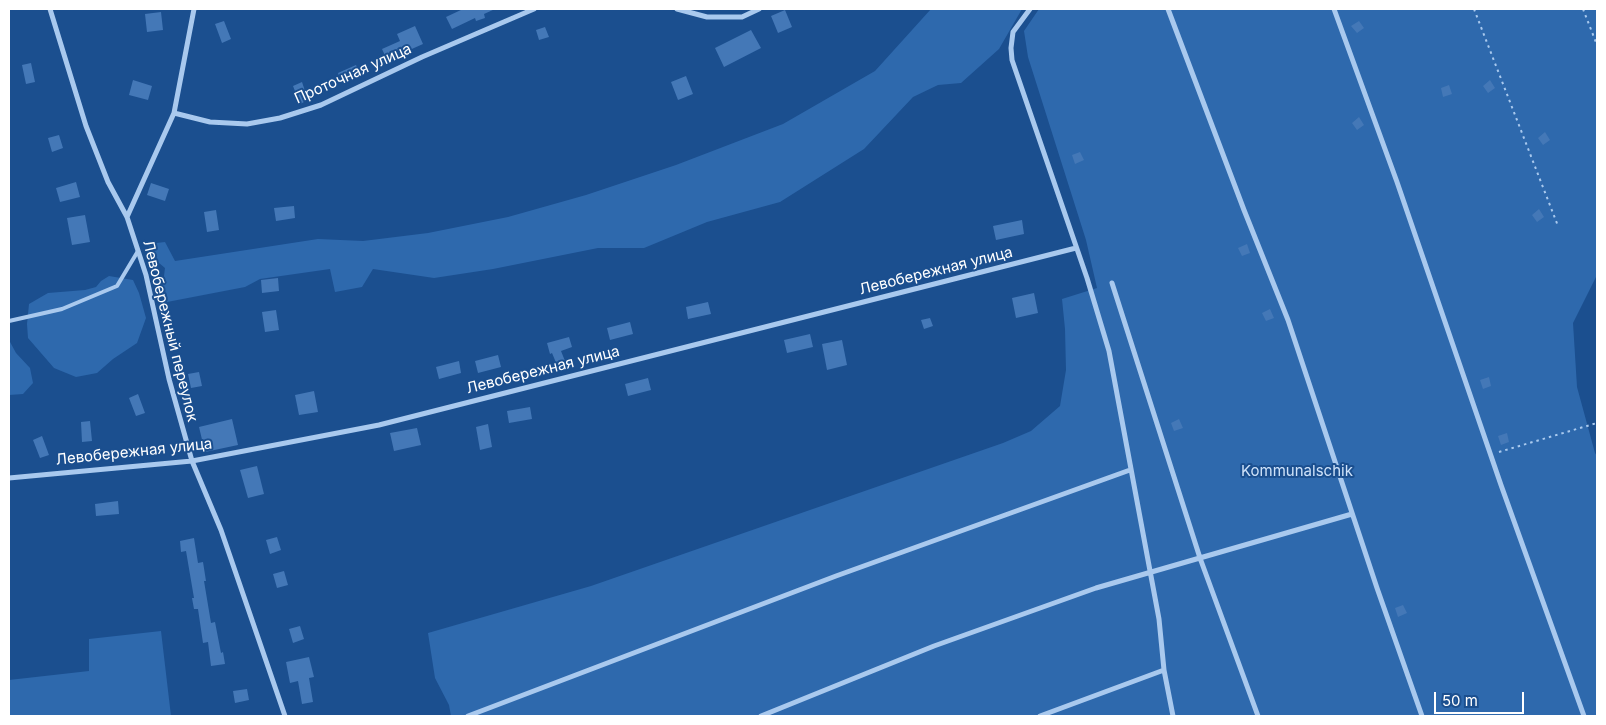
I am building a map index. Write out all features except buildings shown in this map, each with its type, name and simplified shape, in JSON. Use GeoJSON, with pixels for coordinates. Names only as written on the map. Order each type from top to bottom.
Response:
{"type":"FeatureCollection","features":[{"type":"Feature","properties":{"kind":"street","name":"Левобережный переулок"},"geometry":{"type":"LineString","coordinates":[[50,9],[86,126],[108,182],[127,217],[138,251],[153,305],[169,379],[192,461],[221,530],[285,716]]}},
{"type":"Feature","properties":{"kind":"street"},"geometry":{"type":"LineString","coordinates":[[127,217],[174,113],[194,9]]}},
{"type":"Feature","properties":{"kind":"street","name":"Проточная улица"},"geometry":{"type":"LineString","coordinates":[[174,113],[210,122],[246,124],[280,118],[321,105],[422,57],[534,9]]}},
{"type":"Feature","properties":{"kind":"street"},"geometry":{"type":"LineString","coordinates":[[677,9],[707,17],[742,17],[758,9]]}},
{"type":"Feature","properties":{"kind":"street"},"geometry":{"type":"LineString","coordinates":[[1030,9],[1013,32],[1012,60],[1109,351],[1130,470],[1160,618],[1164,670],[1173,716]]}},
{"type":"Feature","properties":{"kind":"street"},"geometry":{"type":"LineString","coordinates":[[1168,9],[1288,320],[1352,514],[1422,716]]}},
{"type":"Feature","properties":{"kind":"street"},"geometry":{"type":"LineString","coordinates":[[1334,9],[1397,182],[1491,455],[1584,716]]}},
{"type":"Feature","properties":{"kind":"street","name":"Левобережная улица"},"geometry":{"type":"LineString","coordinates":[[9,478],[192,461],[379,425],[1076,248]]}},
{"type":"Feature","properties":{"kind":"street"},"geometry":{"type":"LineString","coordinates":[[1112,283],[1200,558],[1258,716]]}},
{"type":"Feature","properties":{"kind":"street"},"geometry":{"type":"LineString","coordinates":[[468,716],[836,576],[1130,470]]}},
{"type":"Feature","properties":{"kind":"street"},"geometry":{"type":"LineString","coordinates":[[761,716],[934,646],[1096,588],[1352,514]]}},
{"type":"Feature","properties":{"kind":"street"},"geometry":{"type":"LineString","coordinates":[[1040,716],[1164,670]]}},
{"type":"Feature","properties":{"kind":"lane"},"geometry":{"type":"LineString","coordinates":[[9,321],[62,309],[118,286],[138,251]]}},
{"type":"Feature","properties":{"kind":"path"},"geometry":{"type":"LineString","coordinates":[[1474,9],[1558,226]]}},
{"type":"Feature","properties":{"kind":"path"},"geometry":{"type":"LineString","coordinates":[[1583,9],[1597,45]]}},
{"type":"Feature","properties":{"kind":"path"},"geometry":{"type":"LineString","coordinates":[[1491,455],[1597,423]]}},
{"type":"Feature","properties":{"kind":"green space"},"geometry":{"type":"Polygon","coordinates":[[[931,9],[1022,9],[999,49],[961,83],[938,85],[913,97],[864,149],[780,202],[707,222],[644,248],[598,248],[493,269],[434,278],[373,269],[362,287],[335,292],[330,269],[260,279],[245,287],[167,302],[162,292],[165,268],[153,258],[148,244],[165,242],[175,261],[318,239],[363,241],[428,233],[508,217],[586,195],[676,165],[783,124],[875,71],[931,9]]]}},
{"type":"Feature","properties":{"kind":"green space","name":"Kommunalschik"},"geometry":{"type":"Polygon","coordinates":[[[1039,9],[1597,9],[1597,275],[1573,323],[1577,387],[1597,456],[1597,716],[451,716],[449,705],[435,678],[428,633],[591,586],[1003,443],[1031,431],[1060,406],[1066,370],[1062,299],[1097,288],[1086,240],[1028,57],[1024,31],[1039,9]]]}},
{"type":"Feature","properties":{"kind":"green space"},"geometry":{"type":"Polygon","coordinates":[[[109,276],[133,280],[139,293],[146,318],[137,343],[113,359],[97,373],[76,377],[54,368],[28,338],[29,304],[48,293],[85,290],[96,287],[109,276]]]}},
{"type":"Feature","properties":{"kind":"green space"},"geometry":{"type":"Polygon","coordinates":[[[9,340],[16,353],[30,368],[33,383],[23,394],[9,395],[9,340]]]}},
{"type":"Feature","properties":{"kind":"green space"},"geometry":{"type":"Polygon","coordinates":[[[161,631],[171,716],[9,716],[9,680],[89,671],[89,639],[161,631]]]}}]}
